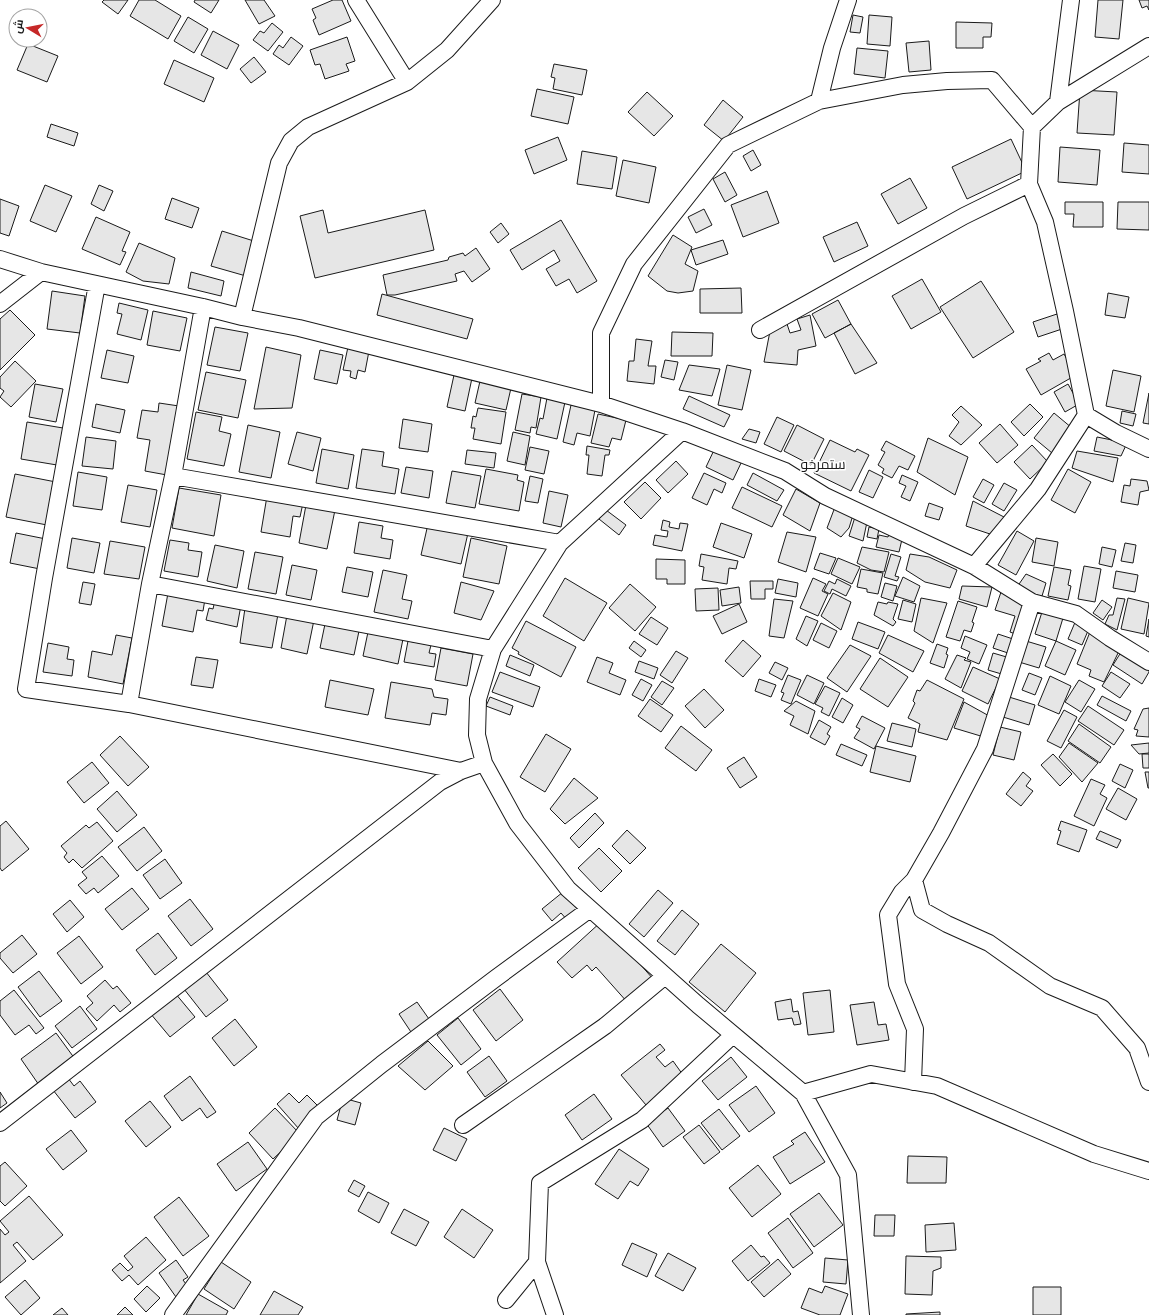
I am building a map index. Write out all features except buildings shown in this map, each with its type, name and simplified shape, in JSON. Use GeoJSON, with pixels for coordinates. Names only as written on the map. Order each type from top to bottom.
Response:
{"type":"FeatureCollection","features":[{"type":"Feature","properties":{"kind":"street"},"geometry":{"type":"LineString","coordinates":[[356,0],[407,82]]}},
{"type":"Feature","properties":{"kind":"street"},"geometry":{"type":"LineString","coordinates":[[242,317],[279,163],[291,140],[308,127],[407,82],[447,50],[492,0]]}},
{"type":"Feature","properties":{"kind":"street"},"geometry":{"type":"LineString","coordinates":[[819,101],[832,48],[848,0]]}},
{"type":"Feature","properties":{"kind":"street"},"geometry":{"type":"LineString","coordinates":[[1058,102],[1071,0]]}},
{"type":"Feature","properties":{"kind":"street"},"geometry":{"type":"LineString","coordinates":[[974,566],[1038,489],[1086,415],[1045,222],[1029,184],[1032,127],[1058,102],[1149,46]]}},
{"type":"Feature","properties":{"kind":"street"},"geometry":{"type":"LineString","coordinates":[[601,404],[601,333],[634,264],[728,145],[819,101],[903,85],[947,81],[992,80],[1032,127]]}},
{"type":"Feature","properties":{"kind":"street"},"geometry":{"type":"LineString","coordinates":[[760,330],[964,216],[1029,184]]}},
{"type":"Feature","properties":{"kind":"street"},"geometry":{"type":"LineString","coordinates":[[0,259],[41,272],[203,307],[242,317],[300,328],[601,404],[682,431],[785,471],[825,496],[974,566],[1032,602],[1076,614],[1110,638],[1149,662]]}},
{"type":"Feature","properties":{"kind":"street"},"geometry":{"type":"LineString","coordinates":[[0,304],[41,272]]}},
{"type":"Feature","properties":{"kind":"street"},"geometry":{"type":"LineString","coordinates":[[97,284],[44,578],[26,689],[129,704],[461,771]]}},
{"type":"Feature","properties":{"kind":"street"},"geometry":{"type":"LineString","coordinates":[[129,704],[150,584],[173,476],[203,307]]}},
{"type":"Feature","properties":{"kind":"street"},"geometry":{"type":"LineString","coordinates":[[1086,415],[1149,449]]}},
{"type":"Feature","properties":{"kind":"street"},"geometry":{"type":"LineString","coordinates":[[682,431],[560,543],[493,649],[478,699],[477,735],[484,763],[517,823],[568,889],[665,976],[803,1093],[848,1175],[861,1315]]}},
{"type":"Feature","properties":{"kind":"street"},"geometry":{"type":"LineString","coordinates":[[173,476],[560,543]]}},
{"type":"Feature","properties":{"kind":"street"},"geometry":{"type":"LineString","coordinates":[[150,584],[493,649]]}},
{"type":"Feature","properties":{"kind":"street"},"geometry":{"type":"LineString","coordinates":[[913,1082],[915,1029],[897,984],[888,914],[902,892],[914,880],[941,833],[985,749],[1032,602]]}},
{"type":"Feature","properties":{"kind":"street"},"geometry":{"type":"LineString","coordinates":[[0,1123],[440,782],[461,771],[484,763]]}},
{"type":"Feature","properties":{"kind":"street"},"geometry":{"type":"LineString","coordinates":[[914,880],[922,910],[947,924],[989,942],[1050,986],[1102,1008],[1137,1048],[1149,1082]]}},
{"type":"Feature","properties":{"kind":"street"},"geometry":{"type":"LineString","coordinates":[[172,1315],[316,1117],[382,1064],[590,909]]}},
{"type":"Feature","properties":{"kind":"street"},"geometry":{"type":"LineString","coordinates":[[463,1125],[605,1026],[665,976]]}},
{"type":"Feature","properties":{"kind":"street"},"geometry":{"type":"LineString","coordinates":[[555,1315],[537,1262],[540,1183],[642,1120],[733,1034]]}},
{"type":"Feature","properties":{"kind":"street"},"geometry":{"type":"LineString","coordinates":[[803,1093],[870,1074],[937,1086],[1094,1154],[1149,1171]]}},
{"type":"Feature","properties":{"kind":"street"},"geometry":{"type":"LineString","coordinates":[[506,1300],[537,1262]]}},
{"type":"Feature","properties":{"kind":"district","name":"ستمرخو"},"geometry":{"type":"Point","coordinates":[823,463]}}]}
